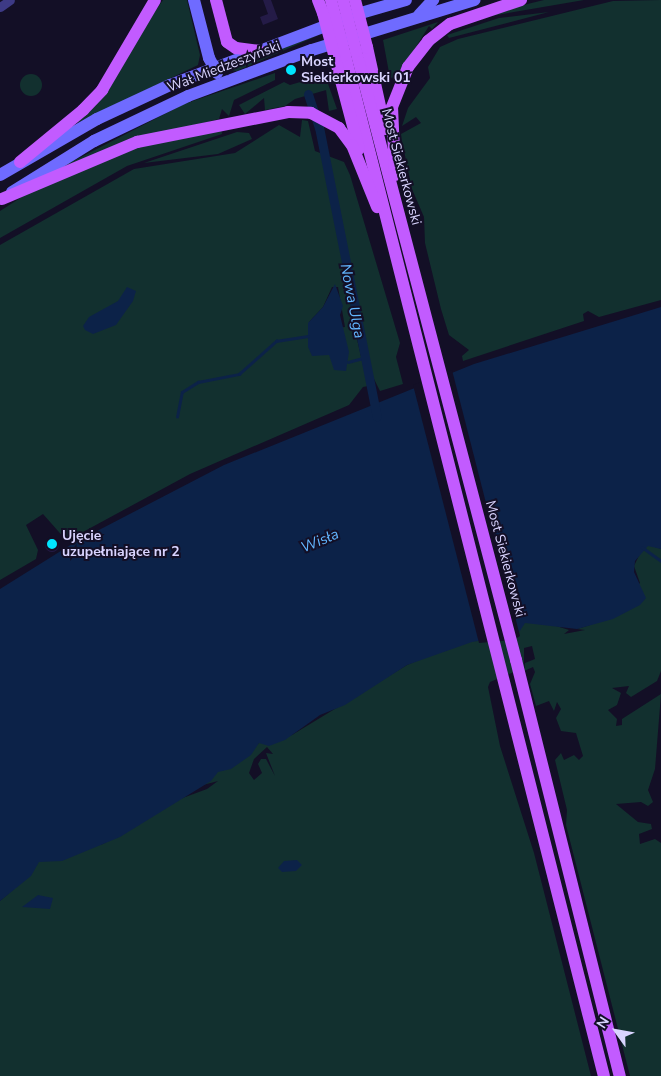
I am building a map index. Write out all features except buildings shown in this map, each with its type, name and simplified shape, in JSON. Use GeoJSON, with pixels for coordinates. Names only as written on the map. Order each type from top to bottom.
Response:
{"type":"FeatureCollection","features":[{"type":"Feature","properties":{"kind":"main road"},"geometry":{"type":"LineString","coordinates":[[194,0],[212,68],[228,80]]}},
{"type":"Feature","properties":{"kind":"main road"},"geometry":{"type":"LineString","coordinates":[[216,0],[227,42],[236,48],[259,51]]}},
{"type":"Feature","properties":{"kind":"main road"},"geometry":{"type":"LineString","coordinates":[[319,0],[323,13],[357,52]]}},
{"type":"Feature","properties":{"kind":"main road"},"geometry":{"type":"LineString","coordinates":[[331,0],[357,52]]}},
{"type":"Feature","properties":{"kind":"main road"},"geometry":{"type":"LineString","coordinates":[[343,0],[357,52],[373,127],[395,176],[407,247]]}},
{"type":"Feature","properties":{"kind":"main road"},"geometry":{"type":"LineString","coordinates":[[355,0],[357,52]]}},
{"type":"Feature","properties":{"kind":"main road"},"geometry":{"type":"LineString","coordinates":[[357,52],[363,0]]}},
{"type":"Feature","properties":{"kind":"main road","name":"Wał Miedzeszyński"},"geometry":{"type":"LineString","coordinates":[[0,175],[20,162],[122,107],[212,68],[406,0]]}},
{"type":"Feature","properties":{"kind":"main road"},"geometry":{"type":"LineString","coordinates":[[419,15],[433,0]]}},
{"type":"Feature","properties":{"kind":"main road","name":"Wał Miedzeszyński"},"geometry":{"type":"LineString","coordinates":[[1,200],[106,135],[228,80],[419,15],[475,0]]}},
{"type":"Feature","properties":{"kind":"main road"},"geometry":{"type":"LineString","coordinates":[[370,190],[373,127],[418,54],[446,27],[521,0]]}},
{"type":"Feature","properties":{"kind":"main road"},"geometry":{"type":"LineString","coordinates":[[20,162],[83,110],[102,90],[153,3]]}},
{"type":"Feature","properties":{"kind":"main road","name":"Most Siekierkowski"},"geometry":{"type":"LineString","coordinates":[[357,52],[373,127],[396,258],[604,1076]]}},
{"type":"Feature","properties":{"kind":"main road"},"geometry":{"type":"LineString","coordinates":[[1,200],[121,148],[252,117],[288,112],[311,113],[339,128],[352,146],[396,258]]}},
{"type":"Feature","properties":{"kind":"main road","name":"Most Siekierkowski"},"geometry":{"type":"LineString","coordinates":[[373,127],[407,247],[620,1076]]}},
{"type":"Feature","properties":{"kind":"street"},"geometry":{"type":"LineString","coordinates":[[0,7],[10,0]]}},
{"type":"Feature","properties":{"kind":"green space"},"geometry":{"type":"Polygon","coordinates":[[[163,0],[187,0],[200,55],[198,65],[77,123],[163,0]]]}},
{"type":"Feature","properties":{"kind":"green space"},"geometry":{"type":"Polygon","coordinates":[[[544,0],[584,0],[485,17],[491,13],[544,0]]]}},
{"type":"Feature","properties":{"kind":"green space"},"geometry":{"type":"Polygon","coordinates":[[[661,0],[661,300],[599,317],[588,311],[583,314],[584,321],[463,361],[462,356],[469,350],[449,335],[425,243],[424,217],[412,189],[401,134],[421,123],[416,117],[402,126],[408,108],[430,78],[428,67],[440,47],[458,39],[613,1],[661,0]]]}},
{"type":"Feature","properties":{"kind":"green space"},"geometry":{"type":"Polygon","coordinates":[[[549,12],[449,38],[447,35],[499,18],[549,12]]]}},
{"type":"Feature","properties":{"kind":"green space"},"geometry":{"type":"Polygon","coordinates":[[[438,22],[432,29],[429,26],[397,77],[390,78],[383,40],[438,22]]]}},
{"type":"Feature","properties":{"kind":"green space"},"geometry":{"type":"Polygon","coordinates":[[[319,35],[237,71],[225,69],[319,35]]]}},
{"type":"Feature","properties":{"kind":"green space"},"geometry":{"type":"Polygon","coordinates":[[[275,73],[275,80],[234,100],[229,116],[222,109],[219,119],[119,144],[56,170],[184,104],[275,73]]]}},
{"type":"Feature","properties":{"kind":"green space"},"geometry":{"type":"Polygon","coordinates":[[[31,74],[39,77],[42,85],[39,93],[31,96],[23,93],[20,85],[23,77],[31,74]]]}},
{"type":"Feature","properties":{"kind":"green space"},"geometry":{"type":"Polygon","coordinates":[[[321,76],[327,81],[337,109],[329,111],[326,90],[295,99],[285,106],[265,110],[264,98],[245,114],[239,105],[284,82],[290,85],[321,76]]]}},
{"type":"Feature","properties":{"kind":"green space"},"geometry":{"type":"Polygon","coordinates":[[[302,120],[308,121],[315,151],[344,162],[350,175],[400,343],[396,357],[403,384],[380,391],[370,371],[360,317],[352,318],[368,386],[363,387],[349,405],[190,474],[70,539],[66,540],[43,514],[26,525],[38,550],[36,559],[0,580],[0,245],[134,169],[235,153],[279,125],[300,137],[302,120]],[[332,287],[323,307],[309,322],[313,330],[345,327],[338,287],[332,287]]]}},
{"type":"Feature","properties":{"kind":"green space"},"geometry":{"type":"Polygon","coordinates":[[[221,127],[222,134],[127,166],[0,238],[0,211],[28,193],[120,152],[221,127]]]}},
{"type":"Feature","properties":{"kind":"green space"},"geometry":{"type":"Polygon","coordinates":[[[237,132],[249,133],[252,139],[218,154],[144,163],[237,132]]]}},
{"type":"Feature","properties":{"kind":"green space"},"geometry":{"type":"Polygon","coordinates":[[[645,543],[661,549],[661,671],[657,681],[631,697],[626,693],[629,686],[612,688],[621,693],[617,705],[608,710],[617,719],[616,726],[622,725],[622,719],[661,694],[655,769],[648,790],[653,802],[648,806],[641,802],[616,804],[638,822],[651,824],[652,829],[639,834],[640,844],[655,839],[661,843],[661,1076],[630,1076],[566,825],[567,810],[555,760],[561,753],[564,760],[574,755],[579,760],[583,756],[576,733],[561,731],[556,718],[561,709],[557,702],[554,711],[549,701],[536,706],[530,684],[535,672],[533,667],[524,671],[525,663],[535,659],[532,646],[524,648],[524,668],[490,682],[488,687],[500,746],[534,853],[591,1076],[0,1076],[0,901],[23,881],[33,859],[103,844],[180,799],[207,789],[218,781],[203,785],[207,776],[259,743],[292,735],[407,665],[521,615],[569,630],[564,634],[585,630],[577,629],[590,625],[640,583],[634,566],[645,543]],[[267,747],[254,759],[249,773],[254,780],[262,773],[258,764],[261,759],[266,759],[275,776],[266,753],[273,754],[267,747]]]}},
{"type":"Feature","properties":{"kind":"water"},"geometry":{"type":"Polygon","coordinates":[[[335,284],[343,306],[340,315],[349,352],[346,371],[334,370],[329,355],[312,356],[308,347],[308,323],[323,307],[335,284]]]}},
{"type":"Feature","properties":{"kind":"water"},"geometry":{"type":"Polygon","coordinates":[[[127,287],[136,291],[133,301],[116,325],[93,334],[85,330],[83,326],[89,317],[118,301],[127,287]]]}},
{"type":"Feature","properties":{"kind":"water","name":"Wisła"},"geometry":{"type":"Polygon","coordinates":[[[661,307],[661,549],[648,546],[635,561],[634,572],[646,598],[640,605],[613,619],[577,629],[525,623],[518,634],[472,642],[407,665],[345,705],[320,715],[285,740],[269,746],[259,743],[251,755],[231,769],[218,772],[211,781],[120,837],[62,861],[39,862],[31,876],[0,901],[0,589],[72,544],[224,465],[474,364],[661,307]]]}},
{"type":"Feature","properties":{"kind":"water"},"geometry":{"type":"Polygon","coordinates":[[[297,860],[302,865],[296,871],[282,872],[278,868],[284,861],[297,860]]]}},
{"type":"Feature","properties":{"kind":"water"},"geometry":{"type":"Polygon","coordinates":[[[38,895],[53,898],[50,909],[22,907],[38,895]]]}},
{"type":"Feature","properties":{"kind":"pier"},"geometry":{"type":"Polygon","coordinates":[[[452,370],[520,636],[514,640],[479,643],[413,385],[452,370]]]}},
{"type":"Feature","properties":{"kind":"waterway","name":"Nowa Ulga"},"geometry":{"type":"LineString","coordinates":[[308,94],[319,127],[377,416]]}},
{"type":"Feature","properties":{"kind":"waterway"},"geometry":{"type":"LineString","coordinates":[[177,417],[182,392],[198,382],[239,374],[276,341],[308,336]]}},
{"type":"Feature","properties":{"kind":"waterway"},"geometry":{"type":"LineString","coordinates":[[348,362],[363,358]]}},
{"type":"Feature","properties":{"kind":"waterway"},"geometry":{"type":"LineString","coordinates":[[642,547],[661,561]]}},
{"type":"Feature","properties":{"kind":"place","name":"Most Siekierkowski 01"},"geometry":{"type":"Point","coordinates":[291,70]}},
{"type":"Feature","properties":{"kind":"place","name":"Ujęcie uzupełniające nr 2"},"geometry":{"type":"Point","coordinates":[52,544]}}]}
